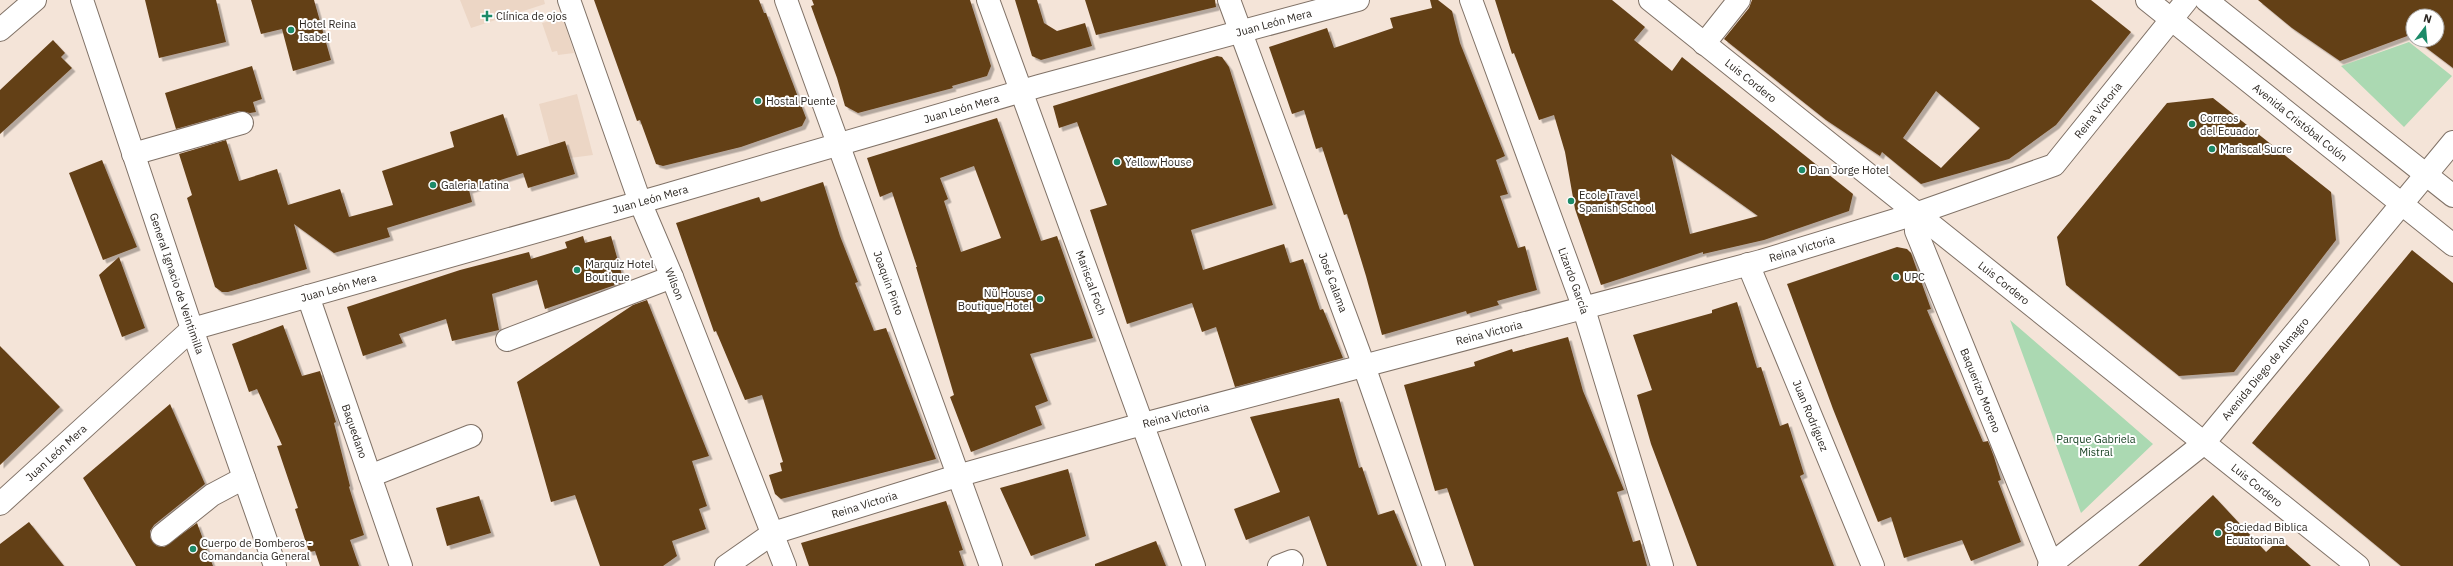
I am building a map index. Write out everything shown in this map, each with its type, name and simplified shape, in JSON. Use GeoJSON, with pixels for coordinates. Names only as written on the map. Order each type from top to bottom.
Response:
{"type":"FeatureCollection","features":[{"type":"Feature","properties":{"kind":"street"},"geometry":{"type":"LineString","coordinates":[[0,30],[35,0]]}},
{"type":"Feature","properties":{"kind":"street","name":"General Ignacio de Veintimilla"},"geometry":{"type":"LineString","coordinates":[[82,0],[192,329],[275,566]]}},
{"type":"Feature","properties":{"kind":"street","name":"Wilson"},"geometry":{"type":"LineString","coordinates":[[570,0],[640,202],[672,277],[773,533],[784,566]]}},
{"type":"Feature","properties":{"kind":"street","name":"Joaquin Pinto"},"geometry":{"type":"LineString","coordinates":[[786,0],[837,146],[991,566]]}},
{"type":"Feature","properties":{"kind":"street","name":"Mariscal Foch"},"geometry":{"type":"LineString","coordinates":[[988,0],[1194,566]]}},
{"type":"Feature","properties":{"kind":"street","name":"José Calama"},"geometry":{"type":"LineString","coordinates":[[1228,0],[1364,366],[1434,566]]}},
{"type":"Feature","properties":{"kind":"street","name":"Juan León Mera"},"geometry":{"type":"LineString","coordinates":[[0,504],[192,329],[837,146],[1021,91],[1358,0]]}},
{"type":"Feature","properties":{"kind":"street","name":"Lizardo García"},"geometry":{"type":"LineString","coordinates":[[1471,0],[1583,306],[1662,566]]}},
{"type":"Feature","properties":{"kind":"street","name":"Luis Cordero"},"geometry":{"type":"LineString","coordinates":[[1650,0],[1915,214],[2358,566]]}},
{"type":"Feature","properties":{"kind":"street"},"geometry":{"type":"LineString","coordinates":[[1704,44],[1739,0]]}},
{"type":"Feature","properties":{"kind":"street","name":"Avenida Cristóbal Colón"},"geometry":{"type":"LineString","coordinates":[[2147,0],[2453,245]]}},
{"type":"Feature","properties":{"kind":"street","name":"Reina Victoria"},"geometry":{"type":"LineString","coordinates":[[726,566],[773,533],[957,476],[1583,306],[1748,264],[1915,214],[2054,166],[2171,19],[2188,0]]}},
{"type":"Feature","properties":{"kind":"street"},"geometry":{"type":"LineString","coordinates":[[2206,0],[2453,196]]}},
{"type":"Feature","properties":{"kind":"street"},"geometry":{"type":"LineString","coordinates":[[133,154],[242,123]]}},
{"type":"Feature","properties":{"kind":"street","name":"Avenida Diego de Almagro"},"geometry":{"type":"LineString","coordinates":[[2051,566],[2203,444],[2453,142]]}},
{"type":"Feature","properties":{"kind":"street","name":"Baquerizo Moreno"},"geometry":{"type":"LineString","coordinates":[[1915,214],[1916,231],[2051,566]]}},
{"type":"Feature","properties":{"kind":"street","name":"Juan Rodríguez"},"geometry":{"type":"LineString","coordinates":[[1748,264],[1873,566]]}},
{"type":"Feature","properties":{"kind":"street"},"geometry":{"type":"LineString","coordinates":[[507,340],[672,277]]}},
{"type":"Feature","properties":{"kind":"street","name":"Baquedano"},"geometry":{"type":"LineString","coordinates":[[308,296],[401,566]]}},
{"type":"Feature","properties":{"kind":"street"},"geometry":{"type":"LineString","coordinates":[[370,476],[471,436]]}},
{"type":"Feature","properties":{"kind":"street"},"geometry":{"type":"LineString","coordinates":[[162,535],[212,495],[244,478]]}},
{"type":"Feature","properties":{"kind":"shaded area","name":"Clínica de ojos"},"geometry":{"type":"Polygon","coordinates":[[[460,0],[544,0],[545,4],[471,28],[460,0]]]}},
{"type":"Feature","properties":{"kind":"shaded area"},"geometry":{"type":"Polygon","coordinates":[[[563,18],[574,53],[558,55],[557,51],[552,52],[542,23],[563,18]]]}},
{"type":"Feature","properties":{"kind":"shaded area"},"geometry":{"type":"Polygon","coordinates":[[[577,94],[593,155],[570,158],[565,141],[550,145],[539,104],[577,94]]]}},
{"type":"Feature","properties":{"kind":"green space"},"geometry":{"type":"Polygon","coordinates":[[[2405,43],[2405,48],[2417,48],[2452,76],[2404,127],[2341,66],[2405,43]]]}},
{"type":"Feature","properties":{"kind":"green space","name":"Parque Gabriela Mistral"},"geometry":{"type":"Polygon","coordinates":[[[2010,320],[2153,444],[2081,513],[2010,320]]]}},
{"type":"Feature","properties":{"kind":"building"},"geometry":{"type":"Polygon","coordinates":[[[145,0],[216,0],[226,42],[159,58],[145,0]]]}},
{"type":"Feature","properties":{"kind":"building","name":"Hotel Reina Isabel"},"geometry":{"type":"Polygon","coordinates":[[[251,0],[314,0],[331,60],[293,71],[282,29],[261,34],[251,0]]]}},
{"type":"Feature","properties":{"kind":"building"},"geometry":{"type":"Polygon","coordinates":[[[594,0],[759,0],[764,13],[766,13],[806,118],[802,126],[741,147],[663,166],[656,164],[640,120],[637,121],[594,0]]]}},
{"type":"Feature","properties":{"kind":"building"},"geometry":{"type":"Polygon","coordinates":[[[812,0],[970,0],[991,66],[987,76],[952,86],[953,88],[858,113],[845,106],[837,78],[811,6],[814,5],[812,0]]]}},
{"type":"Feature","properties":{"kind":"building"},"geometry":{"type":"Polygon","coordinates":[[[1015,0],[1037,0],[1044,23],[1057,31],[1085,23],[1092,46],[1041,60],[1032,56],[1015,0]]]}},
{"type":"Feature","properties":{"kind":"building"},"geometry":{"type":"Polygon","coordinates":[[[1085,0],[1215,0],[1216,7],[1096,35],[1085,0]]]}},
{"type":"Feature","properties":{"kind":"building"},"geometry":{"type":"Polygon","coordinates":[[[1430,0],[1438,0],[1452,11],[1460,43],[1505,156],[1496,160],[1508,194],[1500,196],[1518,248],[1525,246],[1537,290],[1497,301],[1499,305],[1467,314],[1466,311],[1382,335],[1347,214],[1344,215],[1322,147],[1316,149],[1304,110],[1292,114],[1269,47],[1327,28],[1334,48],[1393,28],[1390,18],[1432,8],[1430,0]]]}},
{"type":"Feature","properties":{"kind":"building"},"geometry":{"type":"Polygon","coordinates":[[[1495,0],[1612,0],[1645,27],[1634,40],[1672,71],[1682,57],[1853,194],[1849,211],[1764,240],[1703,254],[1703,252],[1601,285],[1575,209],[1565,152],[1554,115],[1539,120],[1514,53],[1512,54],[1495,0]],[[1671,154],[1690,234],[1758,216],[1671,154]]]}},
{"type":"Feature","properties":{"kind":"building"},"geometry":{"type":"Polygon","coordinates":[[[1752,0],[2091,0],[2131,32],[2056,125],[2009,159],[1921,184],[1882,152],[1880,156],[1826,120],[1724,39],[1749,8],[1752,0]],[[1936,91],[1903,138],[1941,168],[1980,128],[1936,91]]]}},
{"type":"Feature","properties":{"kind":"building"},"geometry":{"type":"Polygon","coordinates":[[[2258,0],[2453,0],[2453,68],[2427,48],[2445,48],[2445,8],[2405,8],[2405,37],[2340,61],[2292,28],[2258,0]]]}},
{"type":"Feature","properties":{"kind":"building"},"geometry":{"type":"Polygon","coordinates":[[[53,40],[65,53],[61,57],[72,68],[0,134],[0,90],[53,40]]]}},
{"type":"Feature","properties":{"kind":"building"},"geometry":{"type":"Polygon","coordinates":[[[1217,56],[1222,57],[1229,67],[1273,205],[1191,230],[1203,270],[1284,244],[1290,263],[1303,259],[1320,310],[1323,309],[1343,358],[1235,387],[1216,327],[1202,332],[1192,303],[1127,324],[1090,210],[1107,205],[1077,122],[1059,128],[1053,106],[1217,56]]]}},
{"type":"Feature","properties":{"kind":"building"},"geometry":{"type":"Polygon","coordinates":[[[252,66],[262,99],[253,102],[256,112],[250,113],[239,111],[176,129],[165,93],[252,66]]]}},
{"type":"Feature","properties":{"kind":"building"},"geometry":{"type":"Polygon","coordinates":[[[2213,98],[2331,192],[2336,240],[2234,372],[2179,376],[2066,285],[2057,237],[2167,103],[2213,98]]]}},
{"type":"Feature","properties":{"kind":"building"},"geometry":{"type":"Polygon","coordinates":[[[503,114],[517,156],[565,141],[575,174],[528,188],[523,173],[469,190],[472,202],[387,228],[390,237],[334,253],[294,224],[307,269],[228,292],[222,292],[215,287],[187,198],[192,195],[179,154],[226,140],[239,181],[277,169],[288,205],[340,189],[349,217],[393,205],[382,171],[454,147],[450,132],[503,114]]]}},
{"type":"Feature","properties":{"kind":"building"},"geometry":{"type":"Polygon","coordinates":[[[997,118],[1041,241],[1057,236],[1093,338],[1030,354],[1048,401],[1035,406],[1042,425],[971,452],[950,397],[954,395],[917,267],[892,192],[880,197],[867,158],[997,118]],[[974,166],[940,178],[948,199],[944,201],[961,252],[1001,238],[974,166]]]}},
{"type":"Feature","properties":{"kind":"building"},"geometry":{"type":"Polygon","coordinates":[[[102,160],[137,247],[103,260],[69,173],[102,160]]]}},
{"type":"Feature","properties":{"kind":"building"},"geometry":{"type":"Polygon","coordinates":[[[823,182],[840,236],[858,282],[855,283],[874,331],[886,328],[936,459],[781,499],[775,494],[769,475],[782,471],[780,463],[783,462],[762,395],[745,400],[716,331],[714,332],[676,223],[759,197],[761,202],[823,182]]]}},
{"type":"Feature","properties":{"kind":"building"},"geometry":{"type":"Polygon","coordinates":[[[583,236],[585,243],[611,236],[624,282],[545,309],[537,280],[492,294],[499,330],[452,341],[446,319],[399,334],[403,343],[363,356],[347,307],[460,270],[529,252],[531,259],[567,248],[565,242],[583,236]]]}},
{"type":"Feature","properties":{"kind":"building"},"geometry":{"type":"Polygon","coordinates":[[[1897,247],[1907,249],[1911,253],[1931,309],[1927,310],[1983,442],[1988,441],[2001,480],[1998,481],[2021,542],[1971,561],[1962,540],[1904,558],[1891,517],[1878,522],[1833,409],[1787,284],[1897,247]]]}},
{"type":"Feature","properties":{"kind":"building"},"geometry":{"type":"Polygon","coordinates":[[[2412,250],[2453,283],[2453,566],[2401,566],[2252,443],[2412,250]]]}},
{"type":"Feature","properties":{"kind":"building"},"geometry":{"type":"Polygon","coordinates":[[[119,257],[145,328],[122,337],[99,275],[119,257]]]}},
{"type":"Feature","properties":{"kind":"building"},"geometry":{"type":"Polygon","coordinates":[[[647,300],[709,456],[692,461],[707,506],[699,509],[706,529],[672,541],[677,556],[663,566],[600,566],[575,495],[551,502],[517,382],[633,305],[647,300]]]}},
{"type":"Feature","properties":{"kind":"building"},"geometry":{"type":"Polygon","coordinates":[[[1737,302],[1757,368],[1761,367],[1780,426],[1788,423],[1804,474],[1800,476],[1834,566],[1697,566],[1651,444],[1637,395],[1652,390],[1633,335],[1712,313],[1712,310],[1737,302]]]}},
{"type":"Feature","properties":{"kind":"building"},"geometry":{"type":"Polygon","coordinates":[[[283,325],[302,376],[320,371],[336,422],[334,423],[350,486],[349,487],[364,535],[350,540],[359,566],[320,566],[315,551],[309,552],[295,509],[298,508],[277,446],[282,445],[257,389],[249,392],[232,344],[283,325]]]}},
{"type":"Feature","properties":{"kind":"building"},"geometry":{"type":"Polygon","coordinates":[[[1568,337],[1583,391],[1624,490],[1617,492],[1633,542],[1640,540],[1647,566],[1474,566],[1447,488],[1435,491],[1404,385],[1475,366],[1474,362],[1512,349],[1513,352],[1568,337]]]}},
{"type":"Feature","properties":{"kind":"building"},"geometry":{"type":"Polygon","coordinates":[[[0,346],[60,407],[0,465],[0,346]]]}},
{"type":"Feature","properties":{"kind":"building"},"geometry":{"type":"Polygon","coordinates":[[[1339,398],[1359,468],[1362,467],[1378,515],[1394,510],[1417,566],[1327,566],[1309,516],[1246,540],[1234,509],[1280,492],[1250,417],[1339,398]]]}},
{"type":"Feature","properties":{"kind":"building"},"geometry":{"type":"Polygon","coordinates":[[[170,404],[205,484],[154,525],[150,531],[150,537],[157,546],[164,547],[197,523],[213,566],[136,566],[83,478],[170,404]]]}},
{"type":"Feature","properties":{"kind":"building"},"geometry":{"type":"Polygon","coordinates":[[[1068,469],[1086,536],[1031,556],[1000,488],[1068,469]]]}},
{"type":"Feature","properties":{"kind":"building"},"geometry":{"type":"Polygon","coordinates":[[[2213,495],[2266,552],[2280,539],[2311,566],[2138,566],[2213,495]]]}},
{"type":"Feature","properties":{"kind":"building"},"geometry":{"type":"Polygon","coordinates":[[[479,496],[491,533],[447,546],[436,508],[479,496]]]}},
{"type":"Feature","properties":{"kind":"building"},"geometry":{"type":"Polygon","coordinates":[[[946,501],[963,550],[959,551],[964,566],[809,566],[801,543],[946,501]]]}},
{"type":"Feature","properties":{"kind":"building"},"geometry":{"type":"Polygon","coordinates":[[[29,522],[64,566],[0,566],[0,544],[29,522]]]}},
{"type":"Feature","properties":{"kind":"building"},"geometry":{"type":"Polygon","coordinates":[[[1156,541],[1166,566],[1095,566],[1095,564],[1156,541]]]}},
{"type":"Feature","properties":{"kind":"place","name":"Clínica de ojos"},"geometry":{"type":"Point","coordinates":[487,16]}},
{"type":"Feature","properties":{"kind":"place","name":"Hotel Reina Isabel"},"geometry":{"type":"Point","coordinates":[291,30]}},
{"type":"Feature","properties":{"kind":"place","name":"Hostal Puente"},"geometry":{"type":"Point","coordinates":[758,101]}},
{"type":"Feature","properties":{"kind":"place","name":"Correos del Ecuador"},"geometry":{"type":"Point","coordinates":[2192,124]}},
{"type":"Feature","properties":{"kind":"place","name":"Mariscal Sucre"},"geometry":{"type":"Point","coordinates":[2212,149]}},
{"type":"Feature","properties":{"kind":"place","name":"Yellow House"},"geometry":{"type":"Point","coordinates":[1117,162]}},
{"type":"Feature","properties":{"kind":"place","name":"Dan Jorge Hotel"},"geometry":{"type":"Point","coordinates":[1802,170]}},
{"type":"Feature","properties":{"kind":"place","name":"Galeria Latina"},"geometry":{"type":"Point","coordinates":[433,185]}},
{"type":"Feature","properties":{"kind":"place","name":"Ecole Travel Spanish School"},"geometry":{"type":"Point","coordinates":[1571,201]}},
{"type":"Feature","properties":{"kind":"place","name":"Marquiz Hotel Boutique"},"geometry":{"type":"Point","coordinates":[577,270]}},
{"type":"Feature","properties":{"kind":"place","name":"UPC"},"geometry":{"type":"Point","coordinates":[1896,277]}},
{"type":"Feature","properties":{"kind":"place","name":"Nü House Boutique Hotel"},"geometry":{"type":"Point","coordinates":[1040,299]}},
{"type":"Feature","properties":{"kind":"place","name":"Sociedad Biblica Ecuatoriana"},"geometry":{"type":"Point","coordinates":[2218,533]}},
{"type":"Feature","properties":{"kind":"place","name":"Cuerpo de Bomberos - Comandancia General"},"geometry":{"type":"Point","coordinates":[193,549]}}]}
